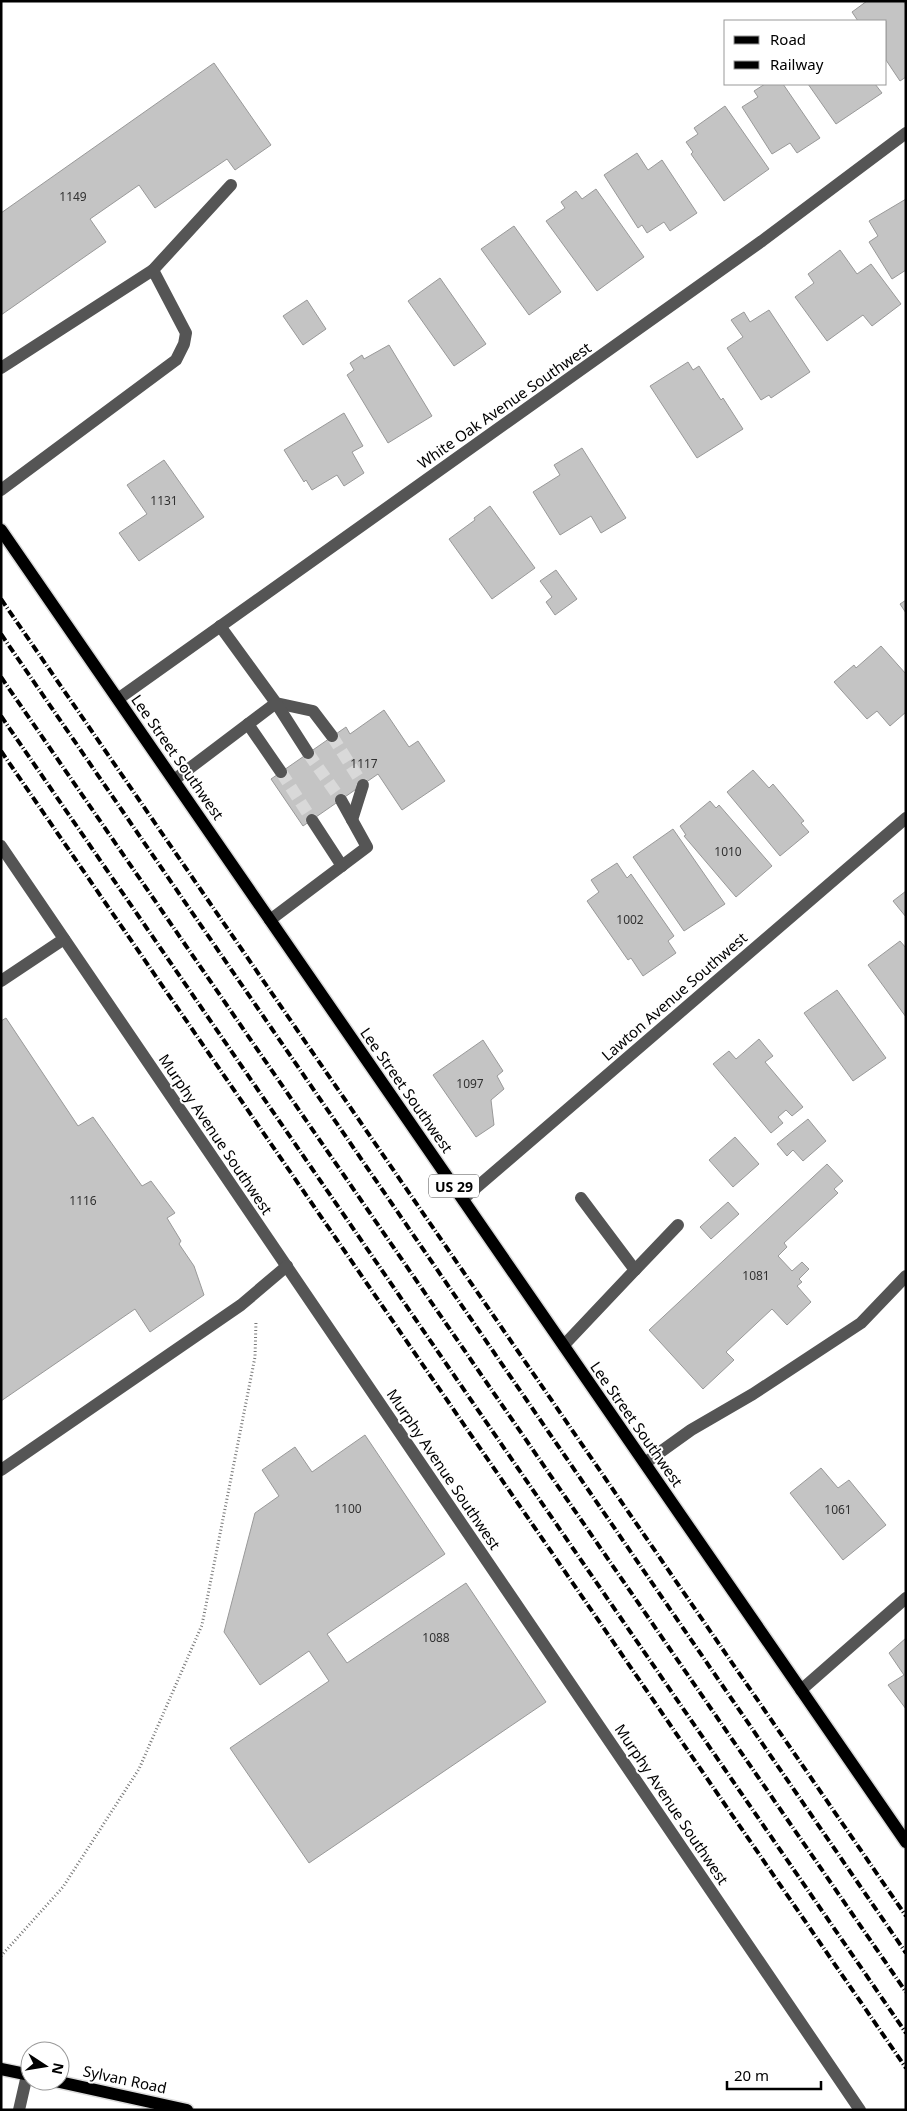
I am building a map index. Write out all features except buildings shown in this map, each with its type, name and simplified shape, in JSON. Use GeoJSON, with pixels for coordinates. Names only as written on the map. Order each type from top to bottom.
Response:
{"type":"FeatureCollection","features":[{"type":"Feature","properties":{"kind":"main road","name":"Lee Street Southwest"},"geometry":{"type":"LineString","coordinates":[[1,530],[906,1842]]}},
{"type":"Feature","properties":{"kind":"main road"},"geometry":{"type":"LineString","coordinates":[[1,2069],[20,2073]]}},
{"type":"Feature","properties":{"kind":"main road","name":"Sylvan Road"},"geometry":{"type":"LineString","coordinates":[[70,2084],[188,2110]]}},
{"type":"Feature","properties":{"kind":"street","name":"White Oak Avenue Southwest"},"geometry":{"type":"LineString","coordinates":[[118,699],[754,247],[906,133]]}},
{"type":"Feature","properties":{"kind":"street"},"geometry":{"type":"LineString","coordinates":[[1,368],[154,270],[231,185]]}},
{"type":"Feature","properties":{"kind":"street"},"geometry":{"type":"LineString","coordinates":[[1,490],[176,360],[184,344],[186,333],[154,270]]}},
{"type":"Feature","properties":{"kind":"street"},"geometry":{"type":"LineString","coordinates":[[220,626],[276,703],[308,753]]}},
{"type":"Feature","properties":{"kind":"street"},"geometry":{"type":"LineString","coordinates":[[174,780],[276,703],[313,711],[332,736]]}},
{"type":"Feature","properties":{"kind":"street"},"geometry":{"type":"LineString","coordinates":[[248,724],[281,772]]}},
{"type":"Feature","properties":{"kind":"street"},"geometry":{"type":"LineString","coordinates":[[352,820],[363,784]]}},
{"type":"Feature","properties":{"kind":"street"},"geometry":{"type":"LineString","coordinates":[[270,920],[368,847],[341,800]]}},
{"type":"Feature","properties":{"kind":"street","name":"Lawton Avenue Southwest"},"geometry":{"type":"LineString","coordinates":[[463,1199],[906,818]]}},
{"type":"Feature","properties":{"kind":"street"},"geometry":{"type":"LineString","coordinates":[[312,820],[342,866]]}},
{"type":"Feature","properties":{"kind":"street","name":"Murphy Avenue Southwest"},"geometry":{"type":"LineString","coordinates":[[1,846],[860,2110]]}},
{"type":"Feature","properties":{"kind":"street"},"geometry":{"type":"LineString","coordinates":[[1,981],[64,939]]}},
{"type":"Feature","properties":{"kind":"street"},"geometry":{"type":"LineString","coordinates":[[581,1198],[635,1270]]}},
{"type":"Feature","properties":{"kind":"street"},"geometry":{"type":"LineString","coordinates":[[564,1345],[678,1225]]}},
{"type":"Feature","properties":{"kind":"street"},"geometry":{"type":"LineString","coordinates":[[1,1470],[233,1310],[287,1266]]}},
{"type":"Feature","properties":{"kind":"street"},"geometry":{"type":"LineString","coordinates":[[645,1463],[691,1430],[753,1394],[861,1323],[906,1276]]}},
{"type":"Feature","properties":{"kind":"street"},"geometry":{"type":"LineString","coordinates":[[801,1690],[906,1598]]}},
{"type":"Feature","properties":{"kind":"street"},"geometry":{"type":"LineString","coordinates":[[19,2110],[24,2091]]}},
{"type":"Feature","properties":{"kind":"path"},"geometry":{"type":"LineString","coordinates":[[1,1956],[63,1887],[139,1768],[202,1625],[255,1357],[256,1291]]}},
{"type":"Feature","properties":{"kind":"tunnel"},"geometry":{"type":"LineString","coordinates":[[332,736],[363,785]]}},
{"type":"Feature","properties":{"kind":"tunnel"},"geometry":{"type":"LineString","coordinates":[[308,753],[341,800]]}},
{"type":"Feature","properties":{"kind":"tunnel"},"geometry":{"type":"LineString","coordinates":[[281,772],[312,820]]}},
{"type":"Feature","properties":{"kind":"railway"},"geometry":{"type":"LineString","coordinates":[[1,599],[906,1916]]}},
{"type":"Feature","properties":{"kind":"railway"},"geometry":{"type":"LineString","coordinates":[[1,634],[906,1953]]}},
{"type":"Feature","properties":{"kind":"railway"},"geometry":{"type":"LineString","coordinates":[[1,677],[906,1992]]}},
{"type":"Feature","properties":{"kind":"railway"},"geometry":{"type":"LineString","coordinates":[[1,716],[906,2033]]}},
{"type":"Feature","properties":{"kind":"railway"},"geometry":{"type":"LineString","coordinates":[[1,751],[906,2068]]}}]}
